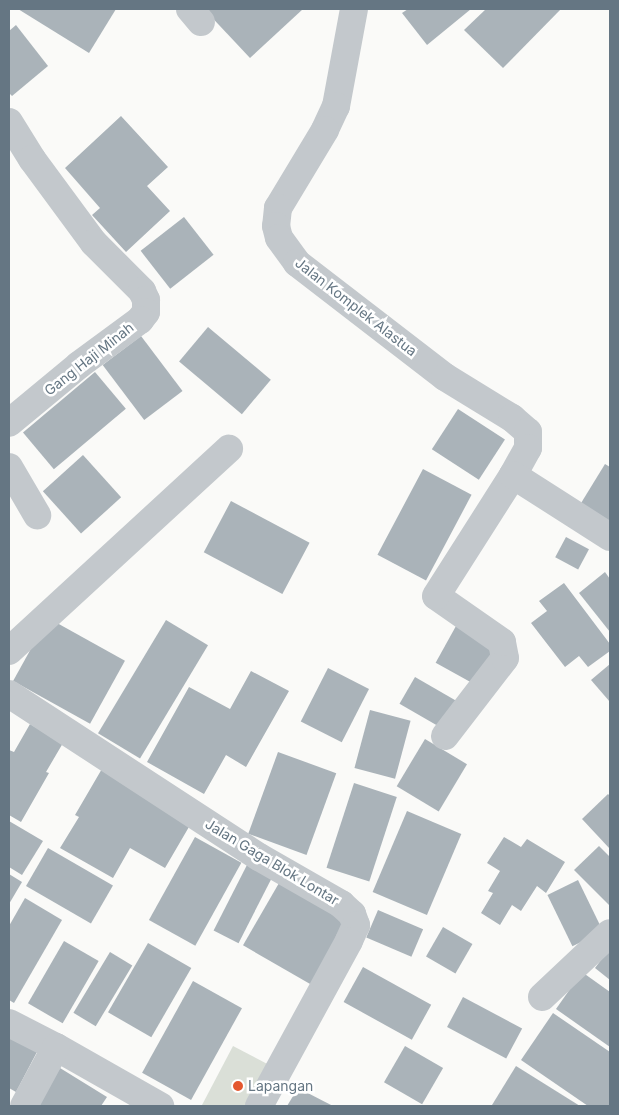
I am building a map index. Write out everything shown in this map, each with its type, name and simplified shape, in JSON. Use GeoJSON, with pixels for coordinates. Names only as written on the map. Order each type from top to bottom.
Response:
{"type":"FeatureCollection","features":[{"type":"Feature","properties":{"kind":"street","name":"Jalan Komplek Alastua"},"geometry":{"type":"LineString","coordinates":[[354,9],[336,106],[325,130],[278,208],[276,226],[279,238],[297,263],[445,378],[512,418],[528,432],[528,448],[513,475],[436,596],[502,642],[505,658],[445,736]]}},
{"type":"Feature","properties":{"kind":"street","name":"Gang Haji Minah"},"geometry":{"type":"LineString","coordinates":[[9,122],[32,159],[94,243],[142,291],[146,300],[146,312],[140,320],[79,366],[9,423]]}},
{"type":"Feature","properties":{"kind":"street"},"geometry":{"type":"LineString","coordinates":[[9,651],[229,449]]}},
{"type":"Feature","properties":{"kind":"street"},"geometry":{"type":"LineString","coordinates":[[9,467],[37,515]]}},
{"type":"Feature","properties":{"kind":"street"},"geometry":{"type":"LineString","coordinates":[[513,475],[610,537]]}},
{"type":"Feature","properties":{"kind":"street","name":"Jalan Gaga Blok Lontar"},"geometry":{"type":"LineString","coordinates":[[9,694],[259,857],[341,904],[352,914],[356,924],[349,941],[259,1106]]}},
{"type":"Feature","properties":{"kind":"street"},"geometry":{"type":"LineString","coordinates":[[542,997],[610,933]]}},
{"type":"Feature","properties":{"kind":"street"},"geometry":{"type":"LineString","coordinates":[[9,1023],[56,1047],[160,1106]]}},
{"type":"Feature","properties":{"kind":"street"},"geometry":{"type":"LineString","coordinates":[[24,1106],[56,1047]]}},
{"type":"Feature","properties":{"kind":"shaded area","name":"Lapangan"},"geometry":{"type":"Polygon","coordinates":[[[233,1046],[275,1068],[255,1106],[202,1105],[233,1046]]]}},
{"type":"Feature","properties":{"kind":"building"},"geometry":{"type":"Polygon","coordinates":[[[18,9],[116,9],[89,53],[18,9]]]}},
{"type":"Feature","properties":{"kind":"building"},"geometry":{"type":"Polygon","coordinates":[[[204,9],[303,9],[250,58],[204,9]]]}},
{"type":"Feature","properties":{"kind":"building"},"geometry":{"type":"Polygon","coordinates":[[[408,9],[471,9],[427,45],[402,13],[408,9]]]}},
{"type":"Feature","properties":{"kind":"building"},"geometry":{"type":"Polygon","coordinates":[[[486,9],[561,9],[503,68],[464,30],[486,9]]]}},
{"type":"Feature","properties":{"kind":"building"},"geometry":{"type":"Polygon","coordinates":[[[16,25],[48,66],[12,96],[9,93],[9,31],[16,25]]]}},
{"type":"Feature","properties":{"kind":"building"},"geometry":{"type":"Polygon","coordinates":[[[121,116],[168,167],[147,186],[170,211],[126,252],[92,215],[100,208],[65,168],[121,116]]]}},
{"type":"Feature","properties":{"kind":"building"},"geometry":{"type":"Polygon","coordinates":[[[184,217],[214,255],[170,289],[141,251],[184,217]]]}},
{"type":"Feature","properties":{"kind":"building"},"geometry":{"type":"Polygon","coordinates":[[[208,327],[271,380],[242,414],[179,361],[208,327]]]}},
{"type":"Feature","properties":{"kind":"building"},"geometry":{"type":"Polygon","coordinates":[[[141,336],[183,391],[144,420],[103,365],[141,336]]]}},
{"type":"Feature","properties":{"kind":"building"},"geometry":{"type":"Polygon","coordinates":[[[95,372],[126,409],[54,469],[23,432],[95,372]]]}},
{"type":"Feature","properties":{"kind":"building"},"geometry":{"type":"Polygon","coordinates":[[[458,409],[505,439],[479,480],[432,449],[458,409]]]}},
{"type":"Feature","properties":{"kind":"building"},"geometry":{"type":"Polygon","coordinates":[[[83,455],[121,497],[81,533],[43,491],[83,455]]]}},
{"type":"Feature","properties":{"kind":"building"},"geometry":{"type":"Polygon","coordinates":[[[605,464],[610,467],[610,527],[578,508],[605,464]]]}},
{"type":"Feature","properties":{"kind":"building"},"geometry":{"type":"Polygon","coordinates":[[[423,469],[472,495],[426,580],[377,555],[423,469]]]}},
{"type":"Feature","properties":{"kind":"building"},"geometry":{"type":"Polygon","coordinates":[[[231,501],[310,543],[282,594],[204,552],[231,501]]]}},
{"type":"Feature","properties":{"kind":"building"},"geometry":{"type":"Polygon","coordinates":[[[566,537],[589,549],[578,570],[555,557],[566,537]]]}},
{"type":"Feature","properties":{"kind":"building"},"geometry":{"type":"Polygon","coordinates":[[[605,572],[610,579],[610,632],[579,593],[605,572]]]}},
{"type":"Feature","properties":{"kind":"building"},"geometry":{"type":"Polygon","coordinates":[[[564,583],[610,644],[610,651],[588,667],[579,656],[565,667],[531,623],[547,611],[539,601],[564,583]]]}},
{"type":"Feature","properties":{"kind":"building"},"geometry":{"type":"Polygon","coordinates":[[[48,618],[125,661],[90,724],[13,681],[48,618]]]}},
{"type":"Feature","properties":{"kind":"building"},"geometry":{"type":"Polygon","coordinates":[[[166,620],[208,645],[140,758],[98,733],[166,620]]]}},
{"type":"Feature","properties":{"kind":"building"},"geometry":{"type":"Polygon","coordinates":[[[456,626],[498,649],[478,686],[436,663],[456,626]]]}},
{"type":"Feature","properties":{"kind":"building"},"geometry":{"type":"Polygon","coordinates":[[[610,664],[610,702],[591,680],[610,664]]]}},
{"type":"Feature","properties":{"kind":"building"},"geometry":{"type":"Polygon","coordinates":[[[328,668],[369,689],[342,742],[301,721],[328,668]]]}},
{"type":"Feature","properties":{"kind":"building"},"geometry":{"type":"Polygon","coordinates":[[[251,671],[289,691],[246,767],[226,755],[204,794],[147,762],[189,687],[230,709],[251,671]]]}},
{"type":"Feature","properties":{"kind":"building"},"geometry":{"type":"Polygon","coordinates":[[[415,677],[460,703],[445,730],[400,704],[415,677]]]}},
{"type":"Feature","properties":{"kind":"building"},"geometry":{"type":"Polygon","coordinates":[[[370,710],[411,721],[395,779],[354,768],[370,710]]]}},
{"type":"Feature","properties":{"kind":"building"},"geometry":{"type":"Polygon","coordinates":[[[30,724],[63,743],[46,772],[49,773],[21,822],[9,815],[9,750],[14,752],[30,724]]]}},
{"type":"Feature","properties":{"kind":"building"},"geometry":{"type":"Polygon","coordinates":[[[425,739],[467,764],[439,811],[397,786],[425,739]]]}},
{"type":"Feature","properties":{"kind":"building"},"geometry":{"type":"Polygon","coordinates":[[[278,752],[336,773],[307,855],[248,834],[278,752]]]}},
{"type":"Feature","properties":{"kind":"building"},"geometry":{"type":"Polygon","coordinates":[[[103,767],[193,820],[165,868],[130,848],[113,878],[60,848],[79,817],[75,815],[103,767]]]}},
{"type":"Feature","properties":{"kind":"building"},"geometry":{"type":"Polygon","coordinates":[[[354,783],[397,797],[369,882],[326,868],[354,783]]]}},
{"type":"Feature","properties":{"kind":"building"},"geometry":{"type":"Polygon","coordinates":[[[608,794],[610,796],[610,849],[582,819],[608,794]]]}},
{"type":"Feature","properties":{"kind":"building"},"geometry":{"type":"Polygon","coordinates":[[[407,811],[461,834],[427,915],[373,892],[407,811]]]}},
{"type":"Feature","properties":{"kind":"building"},"geometry":{"type":"Polygon","coordinates":[[[9,821],[43,841],[22,875],[9,867],[9,821]]]}},
{"type":"Feature","properties":{"kind":"building"},"geometry":{"type":"Polygon","coordinates":[[[195,837],[241,863],[195,946],[149,920],[195,837]]]}},
{"type":"Feature","properties":{"kind":"building"},"geometry":{"type":"Polygon","coordinates":[[[504,837],[521,847],[527,839],[565,862],[546,893],[537,886],[521,911],[512,905],[500,925],[481,913],[493,893],[488,891],[500,871],[487,863],[504,837]]]}},
{"type":"Feature","properties":{"kind":"building"},"geometry":{"type":"Polygon","coordinates":[[[599,846],[610,857],[610,906],[574,870],[599,846]]]}},
{"type":"Feature","properties":{"kind":"building"},"geometry":{"type":"Polygon","coordinates":[[[48,848],[113,886],[91,924],[26,886],[48,848]]]}},
{"type":"Feature","properties":{"kind":"building"},"geometry":{"type":"Polygon","coordinates":[[[249,861],[274,874],[239,943],[214,930],[249,861]]]}},
{"type":"Feature","properties":{"kind":"building"},"geometry":{"type":"Polygon","coordinates":[[[9,874],[22,882],[9,904],[9,874]]]}},
{"type":"Feature","properties":{"kind":"building"},"geometry":{"type":"Polygon","coordinates":[[[578,880],[603,931],[572,946],[547,895],[578,880]]]}},
{"type":"Feature","properties":{"kind":"building"},"geometry":{"type":"Polygon","coordinates":[[[279,883],[347,922],[311,984],[243,945],[279,883]]]}},
{"type":"Feature","properties":{"kind":"building"},"geometry":{"type":"Polygon","coordinates":[[[25,898],[62,920],[14,1003],[9,1000],[9,926],[25,898]]]}},
{"type":"Feature","properties":{"kind":"building"},"geometry":{"type":"Polygon","coordinates":[[[378,910],[423,929],[411,957],[366,938],[378,910]]]}},
{"type":"Feature","properties":{"kind":"building"},"geometry":{"type":"Polygon","coordinates":[[[443,927],[472,944],[455,973],[426,956],[443,927]]]}},
{"type":"Feature","properties":{"kind":"building"},"geometry":{"type":"Polygon","coordinates":[[[64,941],[99,961],[63,1023],[28,1003],[64,941]]]}},
{"type":"Feature","properties":{"kind":"building"},"geometry":{"type":"Polygon","coordinates":[[[148,943],[191,968],[151,1037],[108,1012],[148,943]]]}},
{"type":"Feature","properties":{"kind":"building"},"geometry":{"type":"Polygon","coordinates":[[[610,948],[610,980],[595,968],[610,948]]]}},
{"type":"Feature","properties":{"kind":"building"},"geometry":{"type":"Polygon","coordinates":[[[110,952],[132,965],[96,1026],[73,1013],[110,952]]]}},
{"type":"Feature","properties":{"kind":"building"},"geometry":{"type":"Polygon","coordinates":[[[363,967],[431,1005],[412,1040],[344,1002],[363,967]]]}},
{"type":"Feature","properties":{"kind":"building"},"geometry":{"type":"Polygon","coordinates":[[[582,972],[610,992],[610,1047],[556,1009],[582,972]]]}},
{"type":"Feature","properties":{"kind":"building"},"geometry":{"type":"Polygon","coordinates":[[[193,981],[242,1008],[191,1100],[142,1073],[193,981]]]}},
{"type":"Feature","properties":{"kind":"building"},"geometry":{"type":"Polygon","coordinates":[[[463,997],[522,1028],[506,1058],[447,1027],[463,997]]]}},
{"type":"Feature","properties":{"kind":"building"},"geometry":{"type":"Polygon","coordinates":[[[553,1013],[610,1052],[610,1106],[588,1106],[521,1060],[553,1013]]]}},
{"type":"Feature","properties":{"kind":"building"},"geometry":{"type":"Polygon","coordinates":[[[9,1034],[38,1050],[16,1092],[9,1088],[9,1034]]]}},
{"type":"Feature","properties":{"kind":"building"},"geometry":{"type":"Polygon","coordinates":[[[405,1046],[443,1068],[422,1104],[384,1082],[405,1046]]]}},
{"type":"Feature","properties":{"kind":"building"},"geometry":{"type":"Polygon","coordinates":[[[516,1066],[580,1106],[492,1105],[516,1066]]]}},
{"type":"Feature","properties":{"kind":"building"},"geometry":{"type":"Polygon","coordinates":[[[60,1068],[107,1097],[101,1106],[36,1106],[60,1068]]]}},
{"type":"Feature","properties":{"kind":"building"},"geometry":{"type":"Polygon","coordinates":[[[298,1088],[333,1106],[287,1106],[298,1088]]]}},
{"type":"Feature","properties":{"kind":"place","name":"Lapangan"},"geometry":{"type":"Point","coordinates":[238,1086]}}]}
